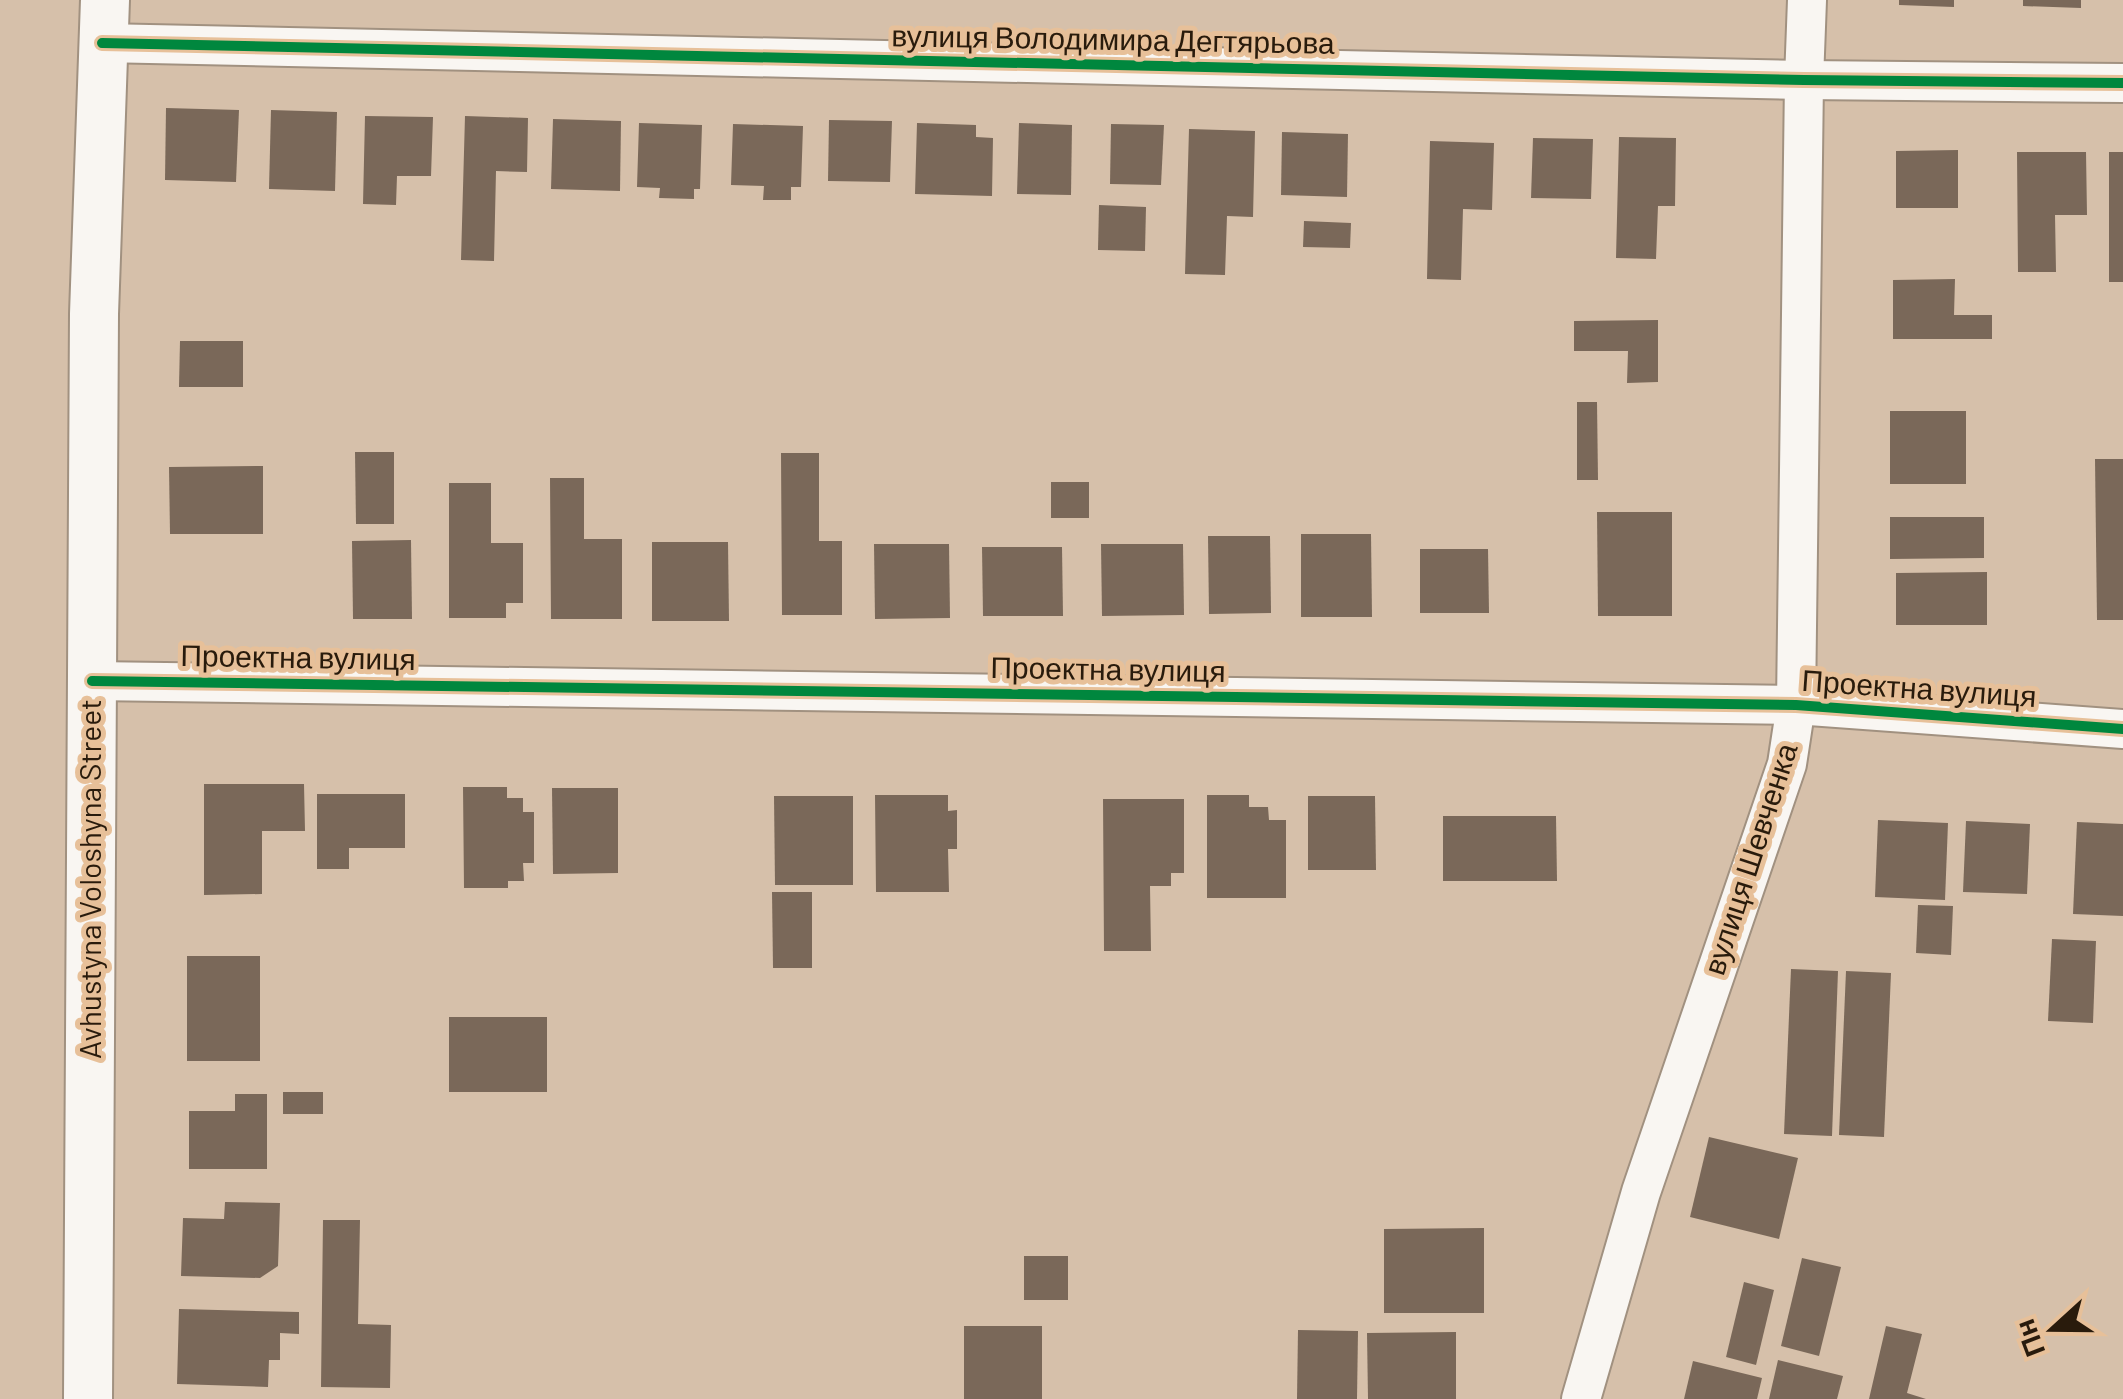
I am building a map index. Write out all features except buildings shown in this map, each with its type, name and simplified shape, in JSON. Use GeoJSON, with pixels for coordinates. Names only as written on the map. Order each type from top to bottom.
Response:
{"type":"FeatureCollection","features":[{"type":"Feature","properties":{"kind":"street","name":"вулиця Шевченка"},"geometry":{"type":"LineString","coordinates":[[1580,1399],[1641,1192],[1787,764],[1796,705],[1808,0]]}},
{"type":"Feature","properties":{"kind":"street","name":"вулиця Володимира Дегтярьова"},"geometry":{"type":"LineString","coordinates":[[104,22],[1804,80],[2123,83]]}},
{"type":"Feature","properties":{"kind":"street","name":"Avhustyna Voloshyna Street"},"geometry":{"type":"LineString","coordinates":[[88,1399],[94,314],[104,22]]}},
{"type":"Feature","properties":{"kind":"street","name":"Проектна вулиця"},"geometry":{"type":"LineString","coordinates":[[92,681],[1796,705],[2123,728]]}},
{"type":"Feature","properties":{"kind":"cycle path"},"geometry":{"type":"LineString","coordinates":[[102,43],[1804,80],[2123,83]]}},
{"type":"Feature","properties":{"kind":"cycle path"},"geometry":{"type":"LineString","coordinates":[[92,681],[1796,705],[2123,729]]}}]}
